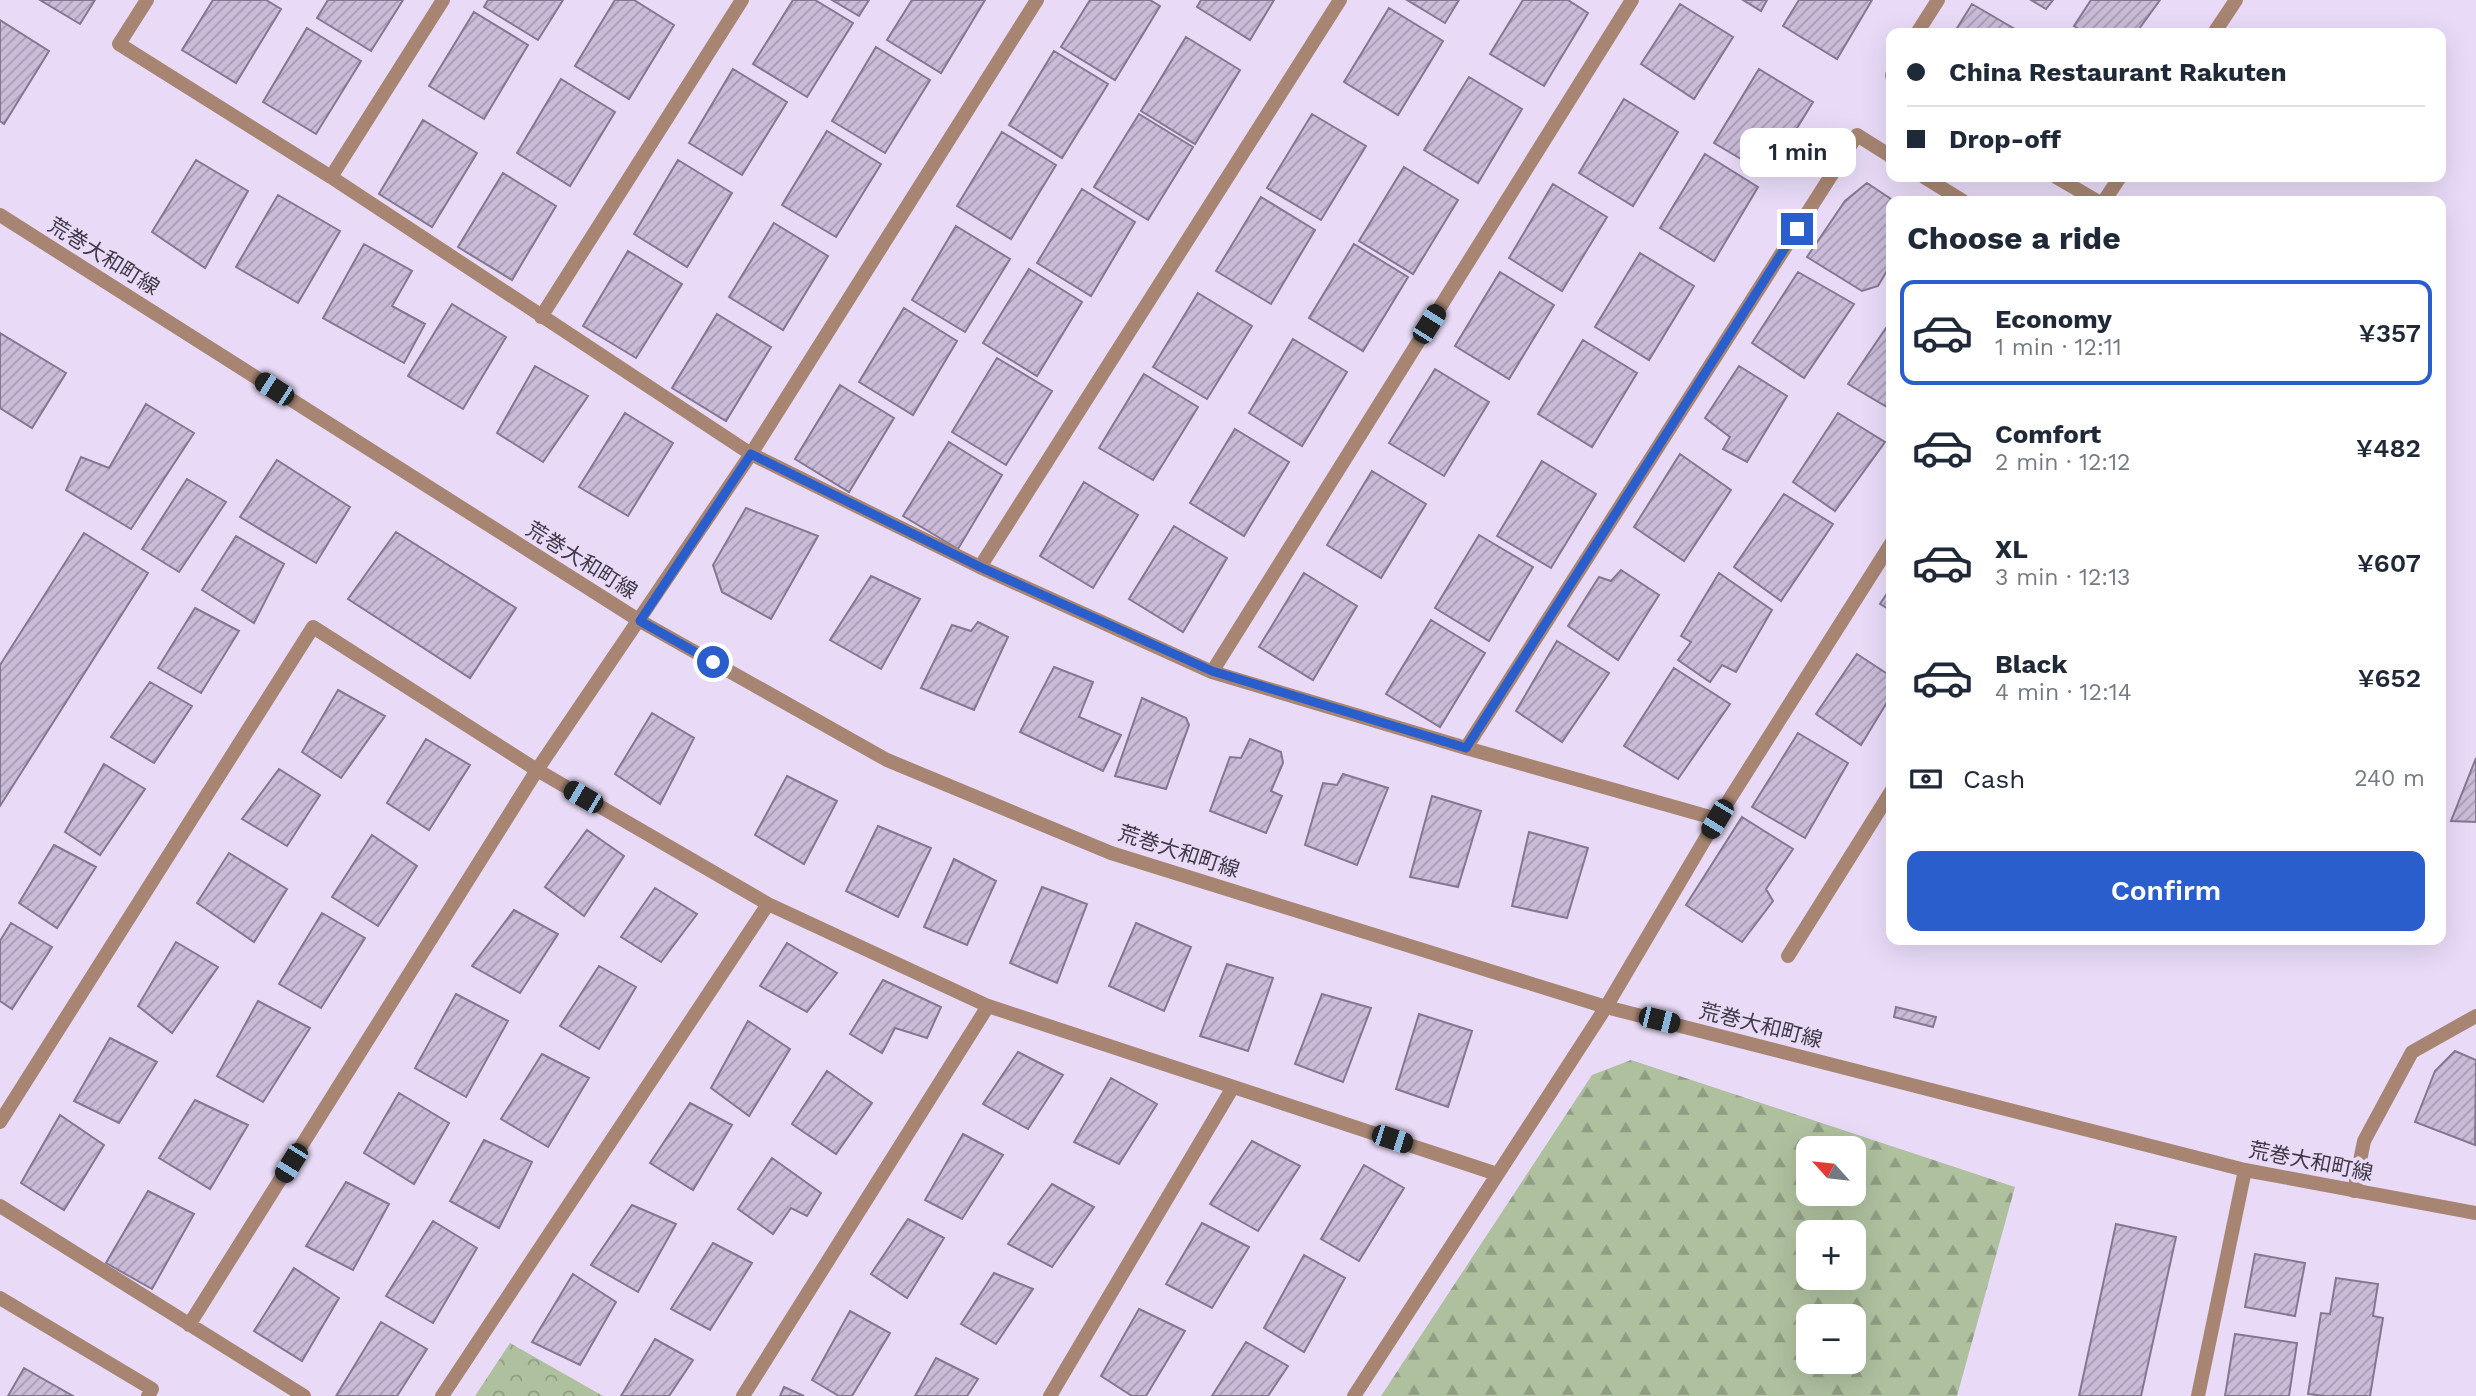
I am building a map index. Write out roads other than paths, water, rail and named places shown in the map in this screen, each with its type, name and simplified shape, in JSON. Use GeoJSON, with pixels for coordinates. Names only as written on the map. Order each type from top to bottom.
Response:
{"type":"FeatureCollection","features":[{"type":"Feature","properties":{"kind":"street"},"geometry":{"type":"LineString","coordinates":[[147,0],[119,44],[331,177],[751,454],[980,567],[1212,671],[1466,748],[1717,819]]}},
{"type":"Feature","properties":{"kind":"street"},"geometry":{"type":"LineString","coordinates":[[331,177],[443,0]]}},
{"type":"Feature","properties":{"kind":"street"},"geometry":{"type":"LineString","coordinates":[[541,317],[742,0]]}},
{"type":"Feature","properties":{"kind":"street"},"geometry":{"type":"LineString","coordinates":[[189,1325],[537,770],[751,454],[1037,0]]}},
{"type":"Feature","properties":{"kind":"street"},"geometry":{"type":"LineString","coordinates":[[980,567],[1340,0]]}},
{"type":"Feature","properties":{"kind":"street"},"geometry":{"type":"LineString","coordinates":[[1212,671],[1632,0]]}},
{"type":"Feature","properties":{"kind":"street"},"geometry":{"type":"LineString","coordinates":[[1920,28],[1938,0]]}},
{"type":"Feature","properties":{"kind":"street"},"geometry":{"type":"LineString","coordinates":[[2217,28],[2236,0]]}},
{"type":"Feature","properties":{"kind":"street"},"geometry":{"type":"LineString","coordinates":[[1466,748],[1857,135],[1886,152]]}},
{"type":"Feature","properties":{"kind":"street"},"geometry":{"type":"LineString","coordinates":[[1932,182],[1956,196]]}},
{"type":"Feature","properties":{"kind":"street"},"geometry":{"type":"LineString","coordinates":[[2065,182],[2088,196]]}},
{"type":"Feature","properties":{"kind":"street","name":"荒巻大和町線"},"geometry":{"type":"LineString","coordinates":[[0,215],[640,621],[887,760],[1111,853],[1605,1007],[2245,1170],[2476,1213]]}},
{"type":"Feature","properties":{"kind":"street"},"geometry":{"type":"LineString","coordinates":[[1354,1396],[1605,1007],[1717,819],[1886,551]]}},
{"type":"Feature","properties":{"kind":"street"},"geometry":{"type":"LineString","coordinates":[[0,1122],[313,626],[537,770],[768,904],[988,1006],[1497,1174]]}},
{"type":"Feature","properties":{"kind":"street"},"geometry":{"type":"LineString","coordinates":[[1788,956],[1886,800]]}},
{"type":"Feature","properties":{"kind":"street"},"geometry":{"type":"LineString","coordinates":[[442,1396],[768,904]]}},
{"type":"Feature","properties":{"kind":"street"},"geometry":{"type":"LineString","coordinates":[[743,1396],[988,1006]]}},
{"type":"Feature","properties":{"kind":"street"},"geometry":{"type":"LineString","coordinates":[[2354,1191],[2364,1141],[2412,1052],[2476,1016]]}},
{"type":"Feature","properties":{"kind":"street"},"geometry":{"type":"LineString","coordinates":[[1050,1396],[1233,1087]]}},
{"type":"Feature","properties":{"kind":"street"},"geometry":{"type":"LineString","coordinates":[[2198,1396],[2245,1170]]}},
{"type":"Feature","properties":{"kind":"street"},"geometry":{"type":"LineString","coordinates":[[0,1206],[304,1396]]}},
{"type":"Feature","properties":{"kind":"street"},"geometry":{"type":"LineString","coordinates":[[0,1298],[152,1390],[148,1396]]}}]}
